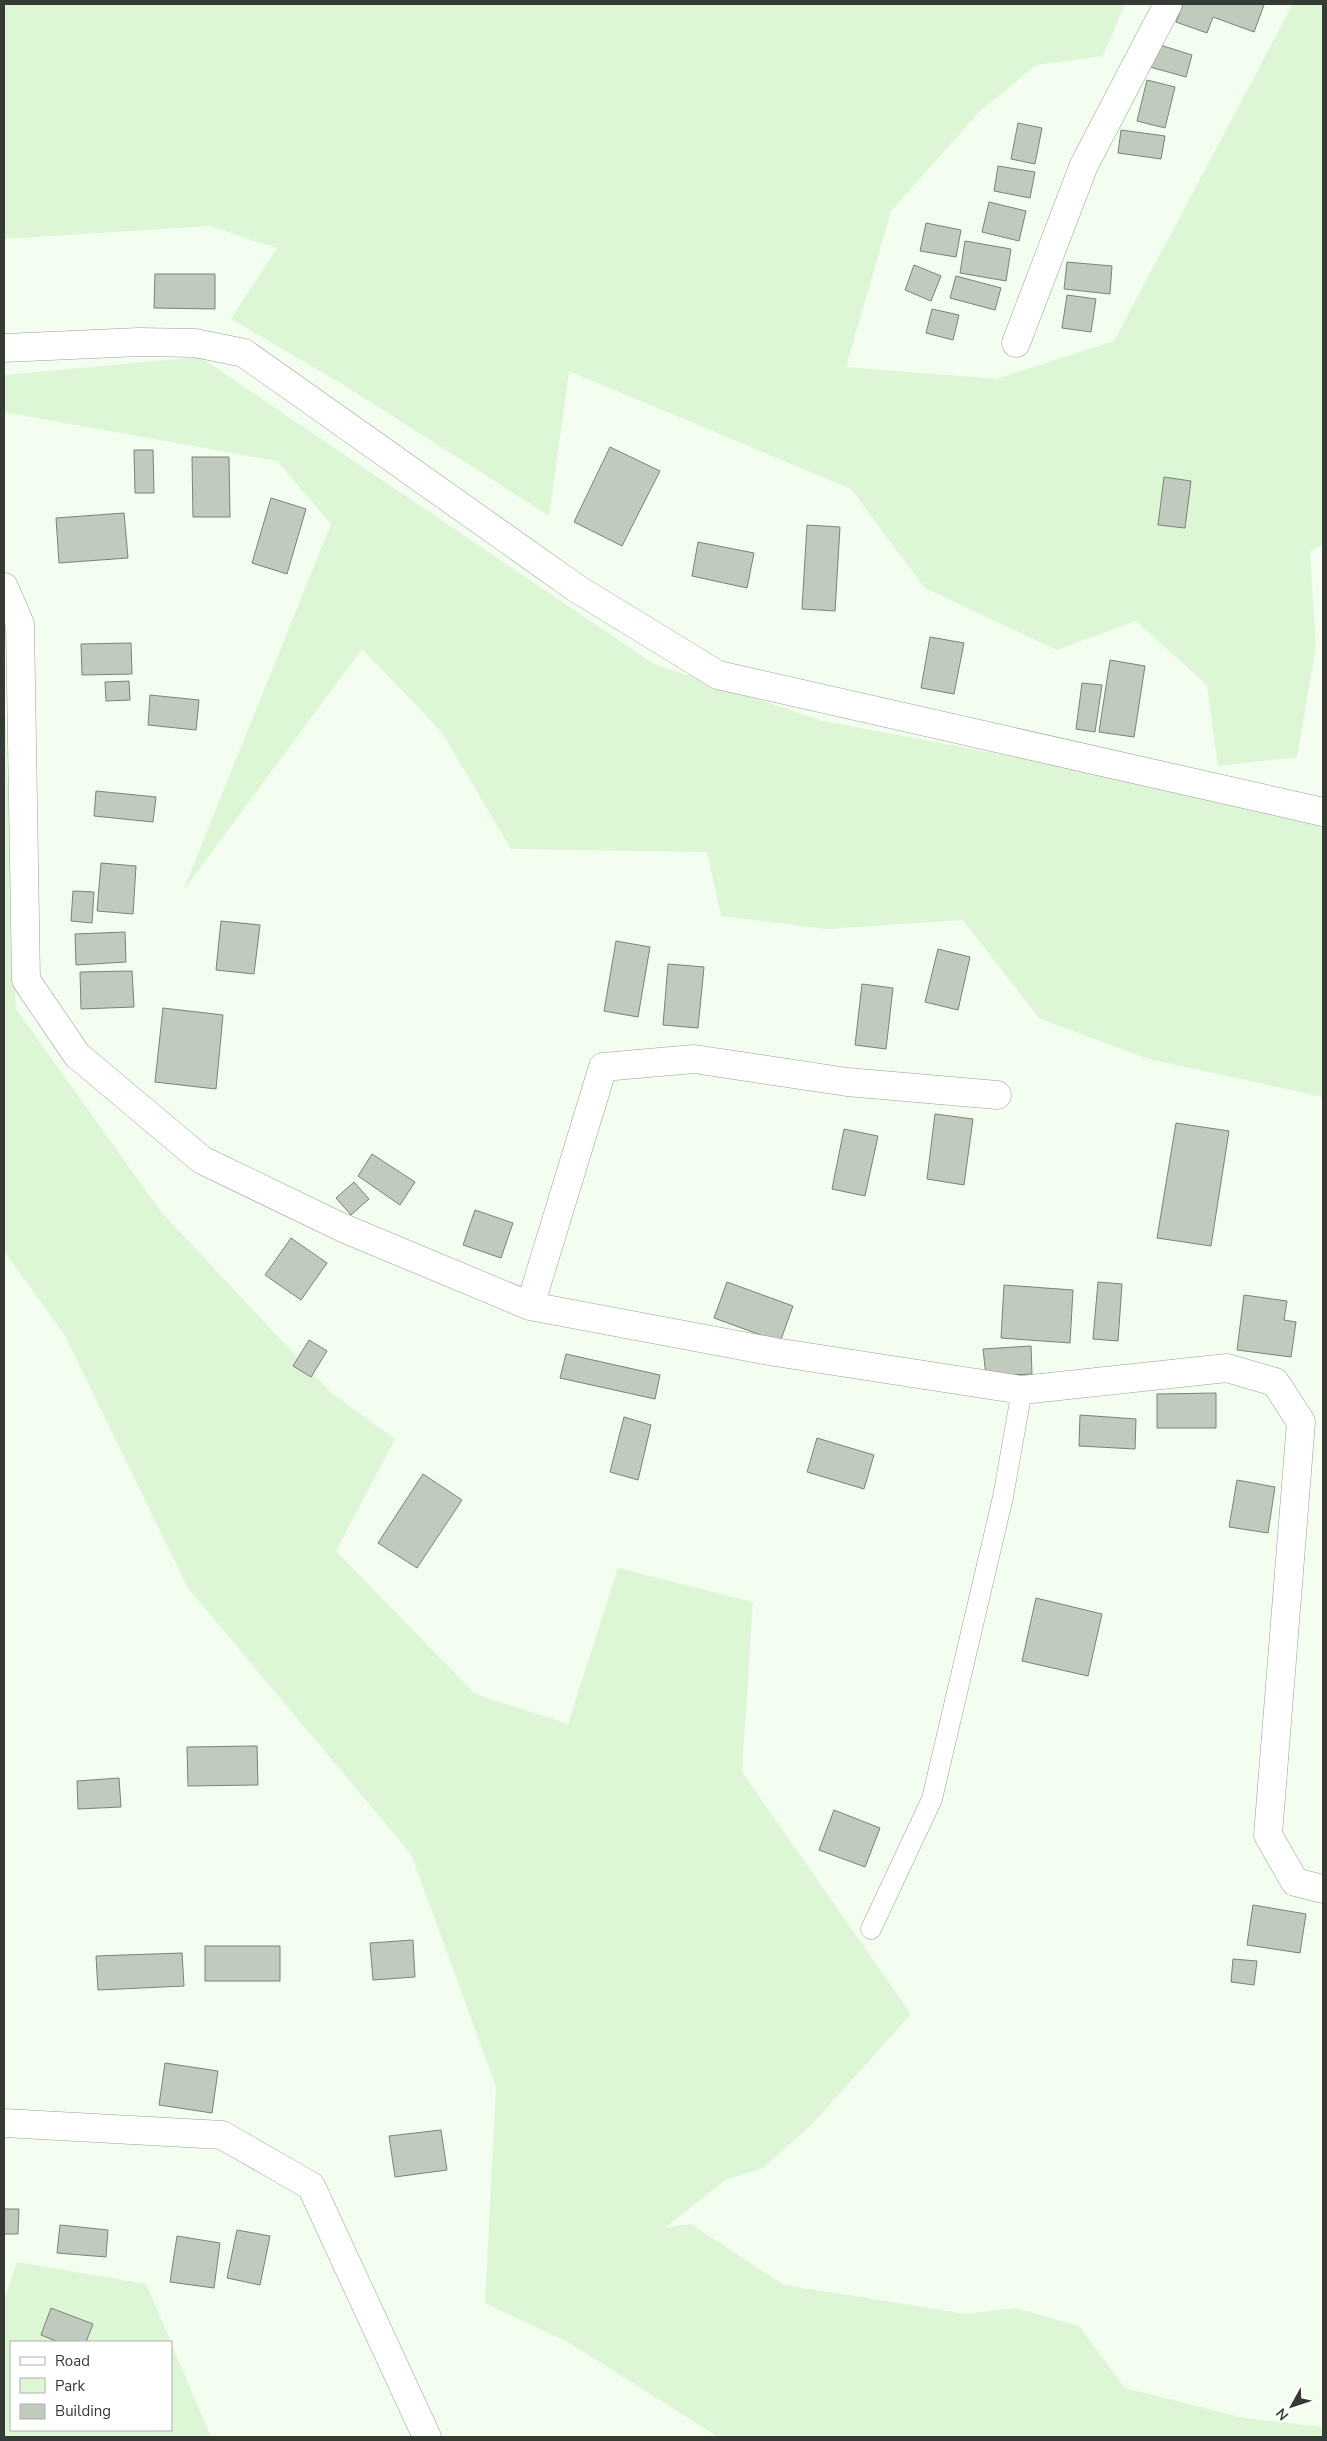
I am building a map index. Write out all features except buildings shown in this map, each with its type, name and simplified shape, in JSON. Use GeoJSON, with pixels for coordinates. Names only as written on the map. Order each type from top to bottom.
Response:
{"type":"FeatureCollection","features":[{"type":"Feature","properties":{"kind":"street"},"geometry":{"type":"LineString","coordinates":[[1016,343],[1084,165],[1168,4]]}},
{"type":"Feature","properties":{"kind":"street"},"geometry":{"type":"LineString","coordinates":[[4,348],[139,342],[195,343],[244,354],[576,588],[718,675],[1323,812]]}},
{"type":"Feature","properties":{"kind":"street"},"geometry":{"type":"LineString","coordinates":[[4,587],[20,624],[26,980],[77,1055],[202,1160],[343,1228],[530,1306],[775,1352],[1022,1390],[1227,1368],[1274,1382],[1301,1422],[1268,1834],[1295,1882],[1323,1890]]}},
{"type":"Feature","properties":{"kind":"street"},"geometry":{"type":"LineString","coordinates":[[530,1306],[603,1067],[694,1058],[847,1082],[997,1095]]}},
{"type":"Feature","properties":{"kind":"street"},"geometry":{"type":"LineString","coordinates":[[4,2123],[222,2134],[311,2186],[427,2437]]}},
{"type":"Feature","properties":{"kind":"lane"},"geometry":{"type":"LineString","coordinates":[[871,1929],[932,1799],[1004,1497],[1022,1390]]}},
{"type":"Feature","properties":{"kind":"green space"},"geometry":{"type":"Polygon","coordinates":[[[4,4],[1125,4],[1103,56],[1036,65],[979,112],[891,211],[846,367],[996,379],[1114,341],[1293,4],[1323,4],[1323,544],[1310,552],[1316,646],[1297,757],[1218,766],[1207,685],[1136,621],[1057,650],[925,588],[851,489],[569,371],[549,516],[344,385],[231,319],[277,248],[209,226],[4,239],[4,4]]]}},
{"type":"Feature","properties":{"kind":"green space"},"geometry":{"type":"Polygon","coordinates":[[[200,357],[654,664],[823,721],[1175,787],[1323,824],[1323,1097],[1149,1059],[1040,1019],[963,920],[826,929],[721,916],[707,852],[511,849],[441,731],[362,649],[183,891],[331,524],[277,461],[4,412],[4,375],[200,357]]]}},
{"type":"Feature","properties":{"kind":"green space"},"geometry":{"type":"Polygon","coordinates":[[[4,680],[16,1009],[162,1213],[330,1392],[395,1439],[336,1551],[475,1694],[568,1724],[618,1568],[753,1602],[742,1772],[911,2014],[812,2124],[763,2168],[725,2180],[665,2228],[691,2224],[784,2285],[967,2314],[1015,2308],[1079,2326],[1125,2388],[1244,2418],[1323,2427],[1323,2437],[718,2437],[568,2342],[485,2303],[496,2087],[411,1854],[188,1588],[64,1334],[4,1251],[4,680]]]}},
{"type":"Feature","properties":{"kind":"green space"},"geometry":{"type":"Polygon","coordinates":[[[17,2262],[146,2284],[171,2341],[10,2341],[10,2431],[172,2431],[172,2345],[211,2437],[4,2437],[4,2300],[17,2262]]]}}]}
